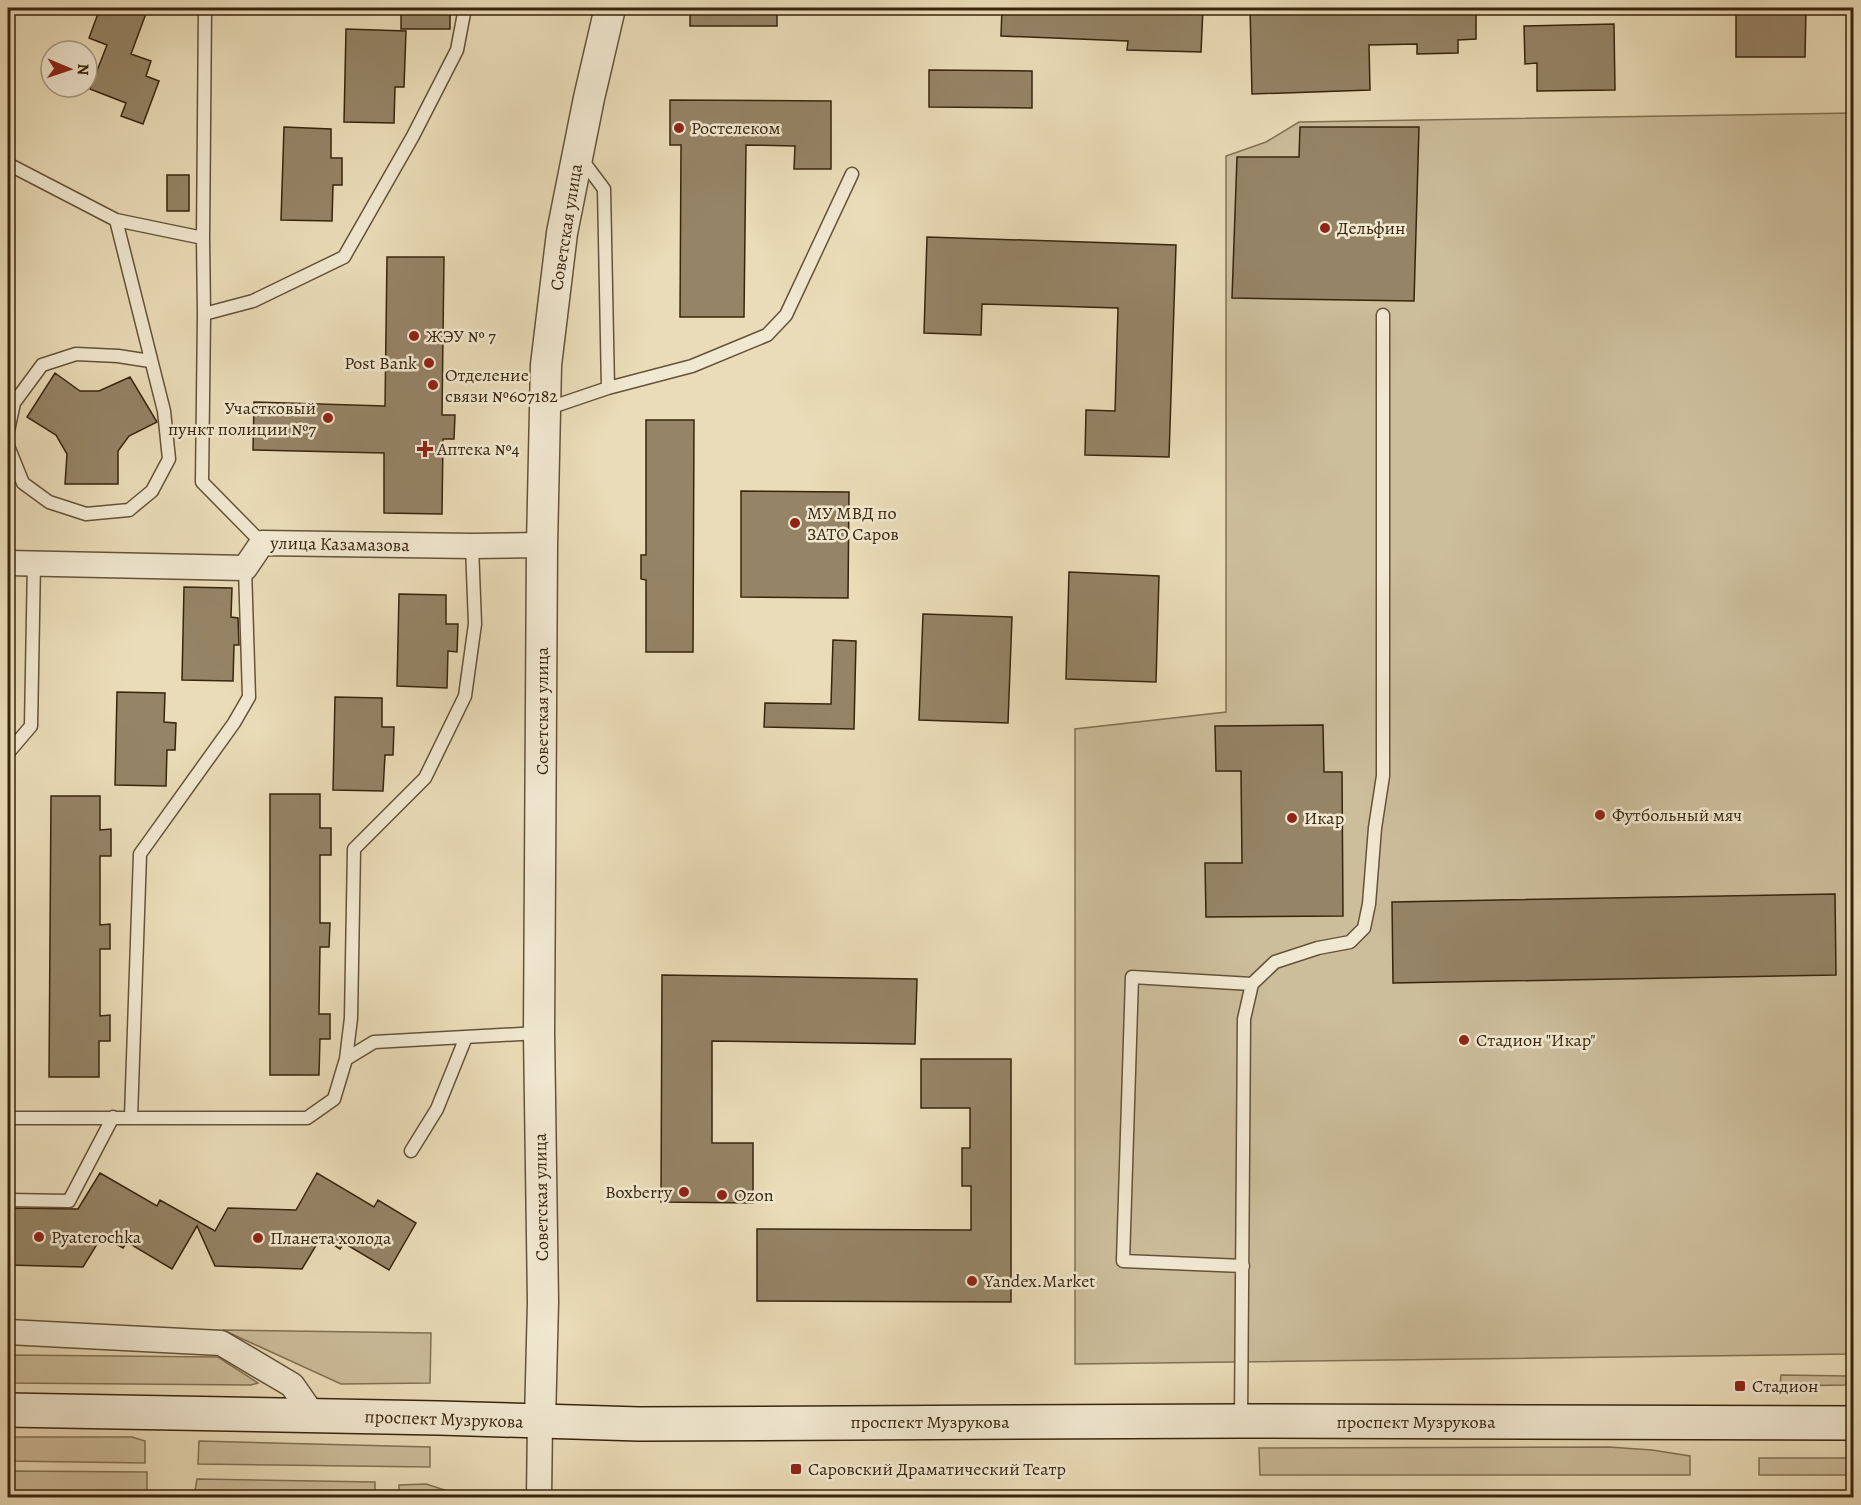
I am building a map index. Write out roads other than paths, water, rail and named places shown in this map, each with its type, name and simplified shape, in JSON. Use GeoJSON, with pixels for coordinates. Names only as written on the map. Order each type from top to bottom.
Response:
{"type":"FeatureCollection","features":[{"type":"Feature","properties":{"kind":"main road","name":"проспект Музрукова"},"geometry":{"type":"LineString","coordinates":[[8,1410],[651,1424],[1241,1421],[1854,1423]]}},
{"type":"Feature","properties":{"kind":"street","name":"Советская улица"},"geometry":{"type":"LineString","coordinates":[[540,1421],[543,1292],[539,1033],[542,545],[546,365],[562,233],[610,8]]}},
{"type":"Feature","properties":{"kind":"street","name":"улица Казамазова"},"geometry":{"type":"LineString","coordinates":[[245,568],[262,543],[542,545]]}},
{"type":"Feature","properties":{"kind":"street"},"geometry":{"type":"LineString","coordinates":[[8,563],[245,568]]}},
{"type":"Feature","properties":{"kind":"street"},"geometry":{"type":"LineString","coordinates":[[8,1332],[221,1343],[292,1385],[313,1415]]}},
{"type":"Feature","properties":{"kind":"street"},"geometry":{"type":"LineString","coordinates":[[539,1497],[540,1421]]}},
{"type":"Feature","properties":{"kind":"lane"},"geometry":{"type":"LineString","coordinates":[[205,8],[202,482],[262,543]]}},
{"type":"Feature","properties":{"kind":"lane"},"geometry":{"type":"LineString","coordinates":[[204,314],[253,302],[344,257],[413,136],[458,50],[465,8]]}},
{"type":"Feature","properties":{"kind":"lane"},"geometry":{"type":"LineString","coordinates":[[578,154],[604,189],[608,388]]}},
{"type":"Feature","properties":{"kind":"lane"},"geometry":{"type":"LineString","coordinates":[[8,164],[116,219],[202,238]]}},
{"type":"Feature","properties":{"kind":"lane"},"geometry":{"type":"LineString","coordinates":[[545,409],[608,388],[692,366],[767,335],[786,315],[852,174]]}},
{"type":"Feature","properties":{"kind":"lane"},"geometry":{"type":"LineString","coordinates":[[8,446],[23,483],[49,502],[86,514],[129,510],[152,491],[168,459],[164,411],[116,219]]}},
{"type":"Feature","properties":{"kind":"lane"},"geometry":{"type":"LineString","coordinates":[[1241,1421],[1244,1019],[1252,984],[1275,962],[1318,948],[1350,942],[1364,928],[1368,912],[1375,828],[1383,776],[1383,315]]}},
{"type":"Feature","properties":{"kind":"lane"},"geometry":{"type":"LineString","coordinates":[[8,431],[14,403],[42,365],[76,354],[118,356],[150,361]]}},
{"type":"Feature","properties":{"kind":"lane"},"geometry":{"type":"LineString","coordinates":[[8,1118],[307,1118],[334,1099],[346,1059],[351,1017],[354,849],[425,778],[465,696],[475,624],[472,546]]}},
{"type":"Feature","properties":{"kind":"lane"},"geometry":{"type":"LineString","coordinates":[[8,753],[31,726],[34,562]]}},
{"type":"Feature","properties":{"kind":"lane"},"geometry":{"type":"LineString","coordinates":[[131,1117],[140,855],[234,723],[249,698],[245,568]]}},
{"type":"Feature","properties":{"kind":"lane"},"geometry":{"type":"LineString","coordinates":[[1243,1266],[1123,1262],[1132,977],[1252,984]]}},
{"type":"Feature","properties":{"kind":"lane"},"geometry":{"type":"LineString","coordinates":[[346,1059],[375,1042],[539,1033]]}},
{"type":"Feature","properties":{"kind":"lane"},"geometry":{"type":"LineString","coordinates":[[411,1151],[437,1109],[466,1037]]}},
{"type":"Feature","properties":{"kind":"lane"},"geometry":{"type":"LineString","coordinates":[[8,1200],[69,1201],[113,1117]]}},
{"type":"Feature","properties":{"kind":"place","name":"Ростелеком"},"geometry":{"type":"Point","coordinates":[679,128]}},
{"type":"Feature","properties":{"kind":"place","name":"Дельфин"},"geometry":{"type":"Point","coordinates":[1325,228]}},
{"type":"Feature","properties":{"kind":"place","name":"ЖЭУ № 7"},"geometry":{"type":"Point","coordinates":[414,336]}},
{"type":"Feature","properties":{"kind":"place","name":"Post Bank"},"geometry":{"type":"Point","coordinates":[429,363]}},
{"type":"Feature","properties":{"kind":"place","name":"Отделение связи №607182"},"geometry":{"type":"Point","coordinates":[433,385]}},
{"type":"Feature","properties":{"kind":"place","name":"Участковый пункт полиции №7"},"geometry":{"type":"Point","coordinates":[328,418]}},
{"type":"Feature","properties":{"kind":"place","name":"Аптека №4"},"geometry":{"type":"Point","coordinates":[425,449]}},
{"type":"Feature","properties":{"kind":"place","name":"МУ МВД по ЗАТО Саров"},"geometry":{"type":"Point","coordinates":[795,523]}},
{"type":"Feature","properties":{"kind":"place","name":"Футбольный мяч"},"geometry":{"type":"Point","coordinates":[1600,815]}},
{"type":"Feature","properties":{"kind":"place","name":"Икар"},"geometry":{"type":"Point","coordinates":[1292,818]}},
{"type":"Feature","properties":{"kind":"place","name":"Стадион \"Икар\""},"geometry":{"type":"Point","coordinates":[1464,1040]}},
{"type":"Feature","properties":{"kind":"place","name":"Boxberry"},"geometry":{"type":"Point","coordinates":[684,1192]}},
{"type":"Feature","properties":{"kind":"place","name":"Ozon"},"geometry":{"type":"Point","coordinates":[722,1195]}},
{"type":"Feature","properties":{"kind":"place","name":"Pyaterochka"},"geometry":{"type":"Point","coordinates":[39,1237]}},
{"type":"Feature","properties":{"kind":"place","name":"Планета холода"},"geometry":{"type":"Point","coordinates":[258,1238]}},
{"type":"Feature","properties":{"kind":"place","name":"Yandex.Market"},"geometry":{"type":"Point","coordinates":[972,1281]}},
{"type":"Feature","properties":{"kind":"place","name":"Стадион"},"geometry":{"type":"Point","coordinates":[1740,1386]}},
{"type":"Feature","properties":{"kind":"place","name":"Саровский Драматический Театр"},"geometry":{"type":"Point","coordinates":[796,1469]}}]}
